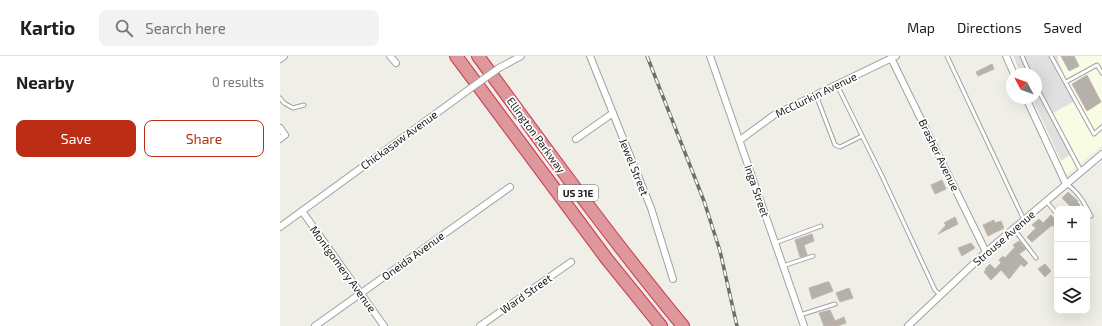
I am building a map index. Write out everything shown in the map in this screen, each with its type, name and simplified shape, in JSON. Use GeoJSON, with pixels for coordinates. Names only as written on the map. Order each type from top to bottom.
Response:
{"type":"FeatureCollection","features":[{"type":"Feature","properties":{"kind":"highway","name":"Ellington Parkway"},"geometry":{"type":"LineString","coordinates":[[456,56],[606,258],[661,326]]}},
{"type":"Feature","properties":{"kind":"highway","name":"Ellington Parkway"},"geometry":{"type":"LineString","coordinates":[[478,56],[575,189],[683,326]]}},
{"type":"Feature","properties":{"kind":"street"},"geometry":{"type":"LineString","coordinates":[[280,59],[284,56]]}},
{"type":"Feature","properties":{"kind":"street"},"geometry":{"type":"LineString","coordinates":[[390,56],[396,63]]}},
{"type":"Feature","properties":{"kind":"street","name":"Chickasaw Avenue"},"geometry":{"type":"LineString","coordinates":[[280,227],[498,68],[520,56]]}},
{"type":"Feature","properties":{"kind":"street","name":"Jewel Street"},"geometry":{"type":"LineString","coordinates":[[590,56],[651,208],[672,279]]}},
{"type":"Feature","properties":{"kind":"street","name":"Inga Street"},"geometry":{"type":"LineString","coordinates":[[710,56],[804,326]]}},
{"type":"Feature","properties":{"kind":"street"},"geometry":{"type":"LineString","coordinates":[[1006,56],[1011,68]]}},
{"type":"Feature","properties":{"kind":"street","name":"McClurkin Avenue"},"geometry":{"type":"LineString","coordinates":[[740,140],[774,116],[894,57]]}},
{"type":"Feature","properties":{"kind":"street","name":"Brasher Avenue"},"geometry":{"type":"LineString","coordinates":[[894,57],[986,252]]}},
{"type":"Feature","properties":{"kind":"street"},"geometry":{"type":"LineString","coordinates":[[1029,104],[1066,184]]}},
{"type":"Feature","properties":{"kind":"street"},"geometry":{"type":"LineString","coordinates":[[576,139],[613,113]]}},
{"type":"Feature","properties":{"kind":"street"},"geometry":{"type":"LineString","coordinates":[[280,128],[285,135],[280,139]]}},
{"type":"Feature","properties":{"kind":"street","name":"Strouse Avenue"},"geometry":{"type":"LineString","coordinates":[[908,326],[986,252],[1102,154]]}},
{"type":"Feature","properties":{"kind":"street","name":"Oneida Avenue"},"geometry":{"type":"LineString","coordinates":[[315,326],[510,186]]}},
{"type":"Feature","properties":{"kind":"street","name":"Montgomery Avenue"},"geometry":{"type":"LineString","coordinates":[[302,211],[384,326]]}},
{"type":"Feature","properties":{"kind":"street","name":"Ward Street"},"geometry":{"type":"LineString","coordinates":[[480,326],[571,262]]}},
{"type":"Feature","properties":{"kind":"lane"},"geometry":{"type":"LineString","coordinates":[[947,56],[1024,220]]}},
{"type":"Feature","properties":{"kind":"lane"},"geometry":{"type":"LineString","coordinates":[[1022,56],[1027,68]]}},
{"type":"Feature","properties":{"kind":"lane"},"geometry":{"type":"LineString","coordinates":[[1051,56],[1094,134],[1102,127]]}},
{"type":"Feature","properties":{"kind":"lane"},"geometry":{"type":"LineString","coordinates":[[1066,82],[1097,65],[1102,73]]}},
{"type":"Feature","properties":{"kind":"lane"},"geometry":{"type":"LineString","coordinates":[[836,85],[862,136],[934,290],[941,295]]}},
{"type":"Feature","properties":{"kind":"lane"},"geometry":{"type":"LineString","coordinates":[[816,95],[835,145],[840,147],[862,136]]}},
{"type":"Feature","properties":{"kind":"lane"},"geometry":{"type":"LineString","coordinates":[[1042,97],[1081,172]]}},
{"type":"Feature","properties":{"kind":"lane"},"geometry":{"type":"LineString","coordinates":[[280,98],[284,103],[293,108],[304,105]]}},
{"type":"Feature","properties":{"kind":"lane"},"geometry":{"type":"LineString","coordinates":[[1066,184],[1084,202],[1091,216]]}},
{"type":"Feature","properties":{"kind":"lane"},"geometry":{"type":"LineString","coordinates":[[1046,201],[1054,210]]}},
{"type":"Feature","properties":{"kind":"lane"},"geometry":{"type":"LineString","coordinates":[[775,243],[821,226]]}},
{"type":"Feature","properties":{"kind":"lane"},"geometry":{"type":"LineString","coordinates":[[1014,229],[1036,258]]}},
{"type":"Feature","properties":{"kind":"lane"},"geometry":{"type":"LineString","coordinates":[[783,266],[813,256]]}},
{"type":"Feature","properties":{"kind":"lane"},"geometry":{"type":"LineString","coordinates":[[800,315],[835,304]]}},
{"type":"Feature","properties":{"kind":"shaded area"},"geometry":{"type":"Polygon","coordinates":[[[1009,56],[1102,56],[1102,145],[1066,175],[1032,104],[1042,104],[1042,68],[1015,68],[1009,56]]]}},
{"type":"Feature","properties":{"kind":"shaded area"},"geometry":{"type":"Polygon","coordinates":[[[1013,56],[1058,56],[1058,60],[1075,101],[1053,113],[1070,155],[1061,161],[1035,104],[1042,104],[1042,68],[1018,68],[1013,56]]]}},
{"type":"Feature","properties":{"kind":"building"},"geometry":{"type":"Polygon","coordinates":[[[1061,56],[1074,56],[1079,66],[1069,71],[1061,56]]]}},
{"type":"Feature","properties":{"kind":"building"},"geometry":{"type":"Polygon","coordinates":[[[992,64],[994,69],[978,76],[976,72],[992,64]]]}},
{"type":"Feature","properties":{"kind":"building"},"geometry":{"type":"Polygon","coordinates":[[[1087,75],[1101,102],[1087,111],[1072,84],[1087,75]]]}},
{"type":"Feature","properties":{"kind":"building"},"geometry":{"type":"Polygon","coordinates":[[[942,180],[946,189],[935,194],[931,185],[942,180]]]}},
{"type":"Feature","properties":{"kind":"building"},"geometry":{"type":"Polygon","coordinates":[[[1068,192],[1078,201],[1077,202],[1080,205],[1070,206],[1062,198],[1068,192]]]}},
{"type":"Feature","properties":{"kind":"building"},"geometry":{"type":"Polygon","coordinates":[[[1051,215],[1054,218],[1054,227],[1052,225],[1032,242],[1027,237],[1036,228],[1032,225],[1039,219],[1043,223],[1051,215]]]}},
{"type":"Feature","properties":{"kind":"building"},"geometry":{"type":"Polygon","coordinates":[[[955,217],[958,224],[938,234],[946,225],[944,223],[955,217]]]}},
{"type":"Feature","properties":{"kind":"building"},"geometry":{"type":"Polygon","coordinates":[[[994,220],[995,223],[1001,221],[1004,228],[988,236],[983,225],[994,220]]]}},
{"type":"Feature","properties":{"kind":"building"},"geometry":{"type":"Polygon","coordinates":[[[812,234],[814,241],[804,245],[807,255],[800,257],[795,240],[812,234]]]}},
{"type":"Feature","properties":{"kind":"building"},"geometry":{"type":"Polygon","coordinates":[[[1019,241],[1026,249],[1019,254],[1028,263],[1024,267],[1021,264],[1009,279],[1001,270],[991,280],[984,272],[986,270],[985,269],[990,264],[995,269],[1001,263],[999,260],[1003,256],[1005,258],[1015,247],[1013,245],[1019,241]]]}},
{"type":"Feature","properties":{"kind":"building"},"geometry":{"type":"Polygon","coordinates":[[[971,243],[975,248],[962,256],[958,248],[971,243]]]}},
{"type":"Feature","properties":{"kind":"building"},"geometry":{"type":"Polygon","coordinates":[[[1045,264],[1051,271],[1045,277],[1038,269],[1045,264]]]}},
{"type":"Feature","properties":{"kind":"building"},"geometry":{"type":"Polygon","coordinates":[[[829,282],[833,291],[812,299],[809,288],[829,282]]]}},
{"type":"Feature","properties":{"kind":"building"},"geometry":{"type":"Polygon","coordinates":[[[849,288],[853,298],[840,302],[836,293],[849,288]]]}},
{"type":"Feature","properties":{"kind":"building"},"geometry":{"type":"Polygon","coordinates":[[[830,310],[835,321],[844,317],[846,323],[837,326],[824,326],[819,313],[830,310]]]}},
{"type":"Feature","properties":{"kind":"railway"},"geometry":{"type":"LineString","coordinates":[[647,56],[704,201],[720,251],[737,326]]}}]}
